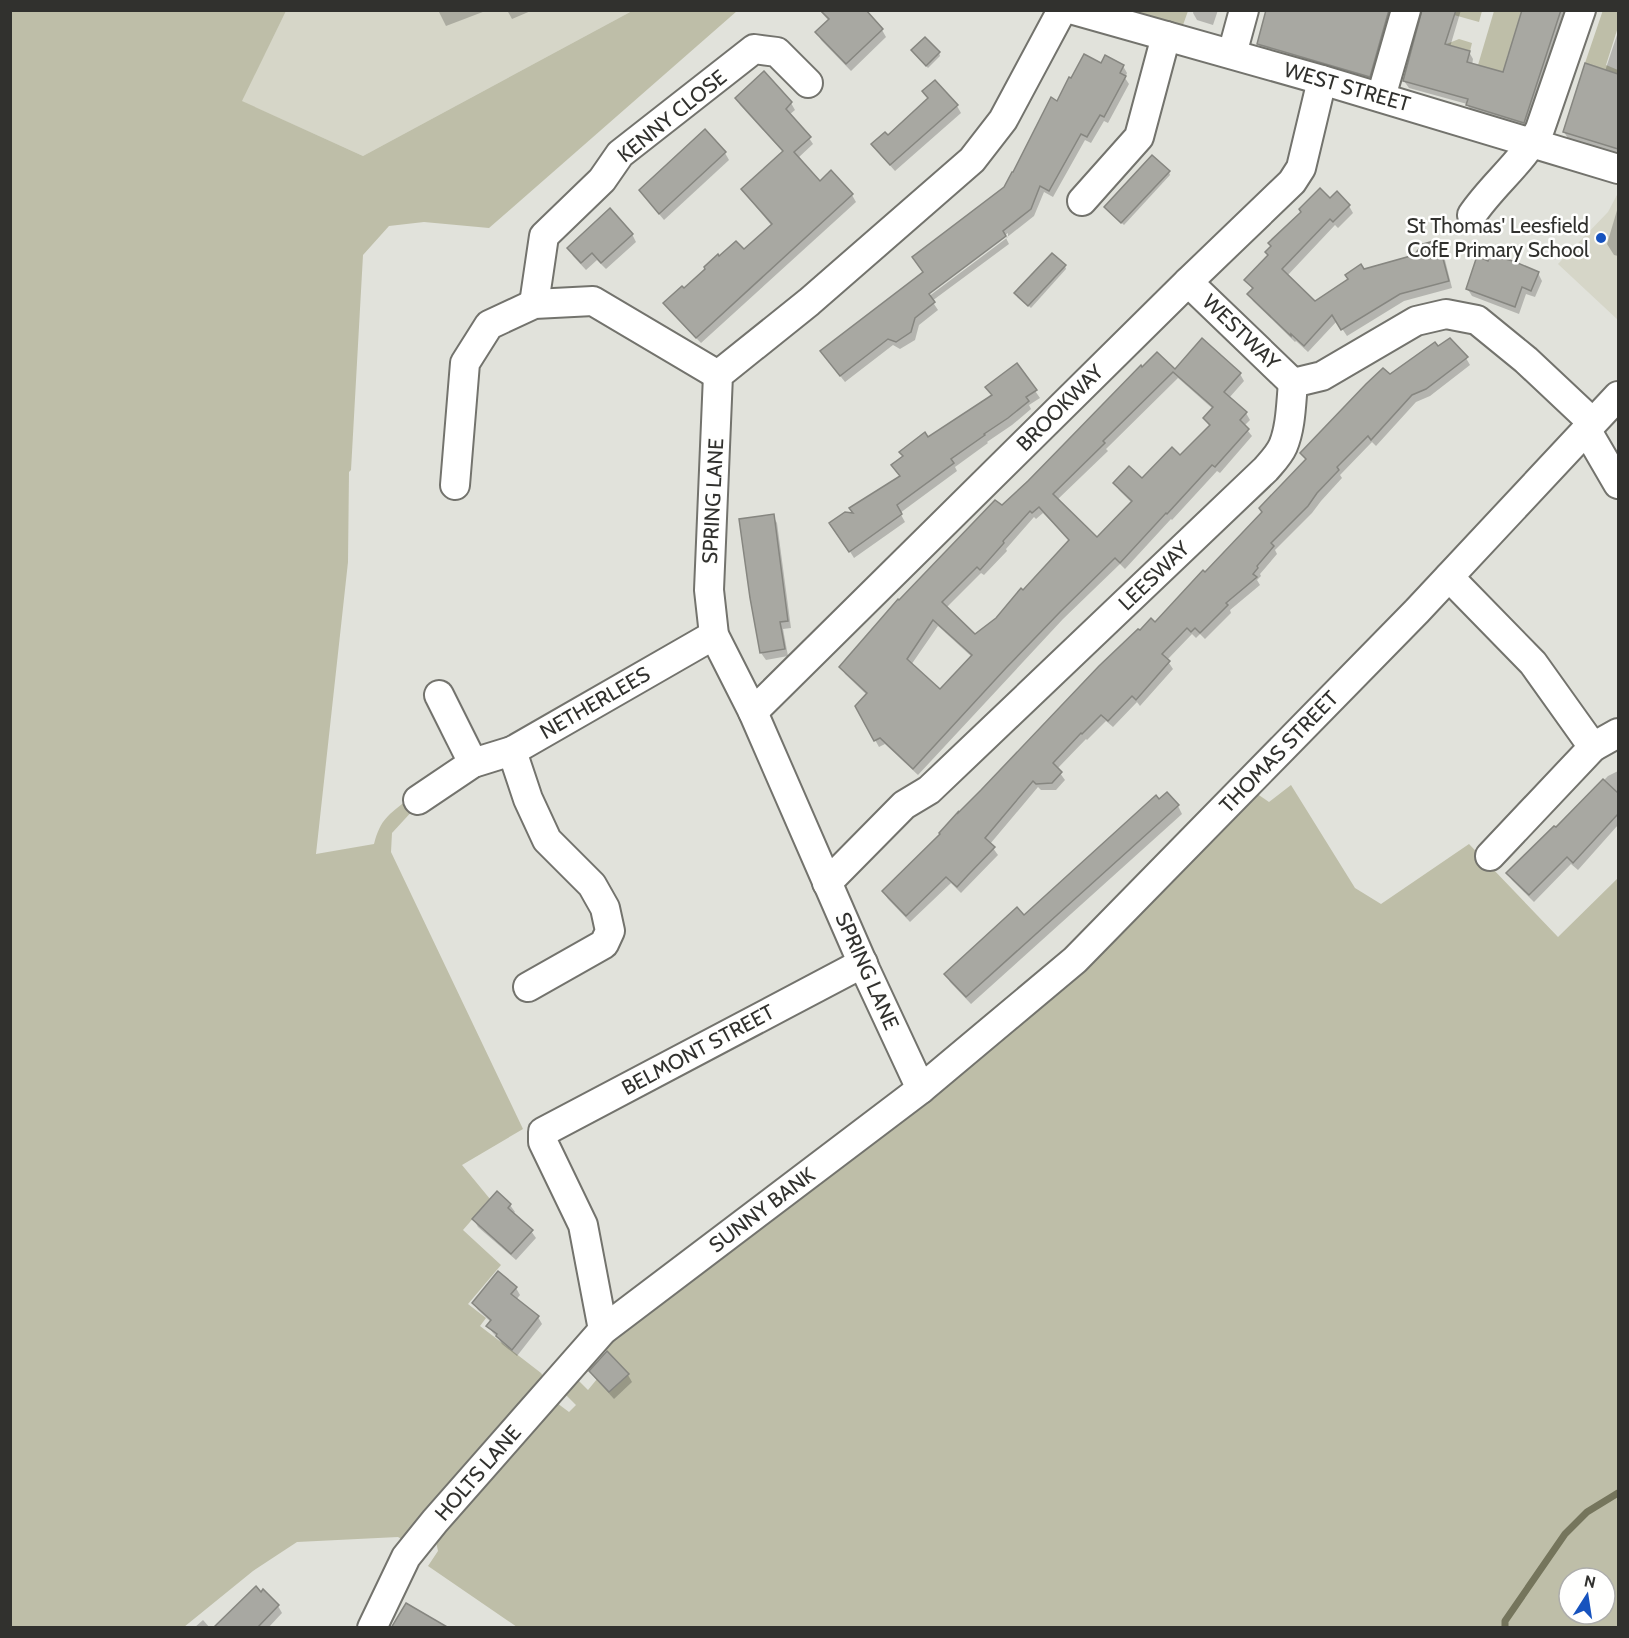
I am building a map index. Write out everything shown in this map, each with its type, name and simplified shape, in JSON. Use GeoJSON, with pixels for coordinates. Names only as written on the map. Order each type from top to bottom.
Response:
{"type":"FeatureCollection","features":[{"type":"Feature","properties":{"kind":"street"},"geometry":{"type":"LineString","coordinates":[[455,485],[465,363],[489,325],[534,304],[593,301],[718,375],[808,302],[972,160],[1003,120],[1062,10]]}},
{"type":"Feature","properties":{"kind":"street","name":"WEST STREET"},"geometry":{"type":"LineString","coordinates":[[1074,10],[1381,97],[1618,169]]}},
{"type":"Feature","properties":{"kind":"street"},"geometry":{"type":"LineString","coordinates":[[1232,54],[1244,10]]}},
{"type":"Feature","properties":{"kind":"street"},"geometry":{"type":"LineString","coordinates":[[1381,97],[1406,10]]}},
{"type":"Feature","properties":{"kind":"street"},"geometry":{"type":"LineString","coordinates":[[1472,214],[1533,143],[1540,129],[1581,10]]}},
{"type":"Feature","properties":{"kind":"street"},"geometry":{"type":"LineString","coordinates":[[1082,201],[1139,137],[1166,36]]}},
{"type":"Feature","properties":{"kind":"street","name":"KENNY CLOSE"},"geometry":{"type":"LineString","coordinates":[[534,304],[544,236],[602,180],[620,154],[754,49],[777,52],[808,83]]}},
{"type":"Feature","properties":{"kind":"street","name":"BROOKWAY"},"geometry":{"type":"LineString","coordinates":[[753,712],[1292,182],[1301,168],[1322,80]]}},
{"type":"Feature","properties":{"kind":"street","name":"WESTWAY"},"geometry":{"type":"LineString","coordinates":[[1188,282],[1293,383]]}},
{"type":"Feature","properties":{"kind":"street"},"geometry":{"type":"LineString","coordinates":[[1293,383],[1322,376],[1416,321],[1446,314],[1478,320],[1526,360],[1589,426],[1618,484]]}},
{"type":"Feature","properties":{"kind":"street","name":"SPRING LANE"},"geometry":{"type":"LineString","coordinates":[[718,375],[709,590],[714,635],[753,712],[862,963],[921,1089]]}},
{"type":"Feature","properties":{"kind":"street","name":"LEESWAY"},"geometry":{"type":"LineString","coordinates":[[827,883],[904,805],[929,790],[1266,469],[1276,458],[1283,445],[1290,414],[1293,383]]}},
{"type":"Feature","properties":{"kind":"street","name":"THOMAS STREET"},"geometry":{"type":"LineString","coordinates":[[921,1089],[1075,960],[1418,611],[1618,396]]}},
{"type":"Feature","properties":{"kind":"street"},"geometry":{"type":"LineString","coordinates":[[1449,577],[1533,663],[1593,747]]}},
{"type":"Feature","properties":{"kind":"street","name":"NETHERLEES"},"geometry":{"type":"LineString","coordinates":[[418,800],[473,763],[512,751],[714,635]]}},
{"type":"Feature","properties":{"kind":"street"},"geometry":{"type":"LineString","coordinates":[[439,695],[473,763]]}},
{"type":"Feature","properties":{"kind":"street"},"geometry":{"type":"LineString","coordinates":[[1490,856],[1593,747],[1618,733]]}},
{"type":"Feature","properties":{"kind":"street"},"geometry":{"type":"LineString","coordinates":[[512,751],[528,799],[548,840],[592,885],[605,909],[610,931],[604,944],[528,987]]}},
{"type":"Feature","properties":{"kind":"street","name":"BELMONT STREET"},"geometry":{"type":"LineString","coordinates":[[603,1330],[583,1225],[543,1142],[543,1132],[862,963]]}},
{"type":"Feature","properties":{"kind":"street","name":"SUNNY BANK"},"geometry":{"type":"LineString","coordinates":[[603,1330],[921,1089]]}},
{"type":"Feature","properties":{"kind":"street","name":"HOLTS LANE"},"geometry":{"type":"LineString","coordinates":[[372,1628],[406,1557],[603,1330]]}},
{"type":"Feature","properties":{"kind":"shaded area"},"geometry":{"type":"Polygon","coordinates":[[[286,11],[632,11],[363,156],[241,101],[286,11]]]}},
{"type":"Feature","properties":{"kind":"shaded area","name":"St Thomas' Leesfield CofE Primary School"},"geometry":{"type":"Polygon","coordinates":[[[1618,193],[1618,320],[1558,264],[1608,212],[1618,193]]]}},
{"type":"Feature","properties":{"kind":"green space"},"geometry":{"type":"Polygon","coordinates":[[[1188,10],[1183,25],[1133,11],[1188,10]]]}},
{"type":"Feature","properties":{"kind":"green space"},"geometry":{"type":"Polygon","coordinates":[[[1603,10],[1618,11],[1618,27],[1606,65],[1618,70],[1618,74],[1585,63],[1603,10]]]}},
{"type":"Feature","properties":{"kind":"green space"},"geometry":{"type":"Polygon","coordinates":[[[10,11],[286,11],[242,101],[363,156],[632,11],[737,11],[489,228],[424,222],[389,226],[363,255],[351,470],[349,472],[348,562],[316,854],[374,844],[379,828],[390,814],[408,799],[415,808],[392,833],[391,852],[523,1129],[462,1165],[490,1199],[463,1230],[501,1265],[468,1304],[486,1318],[480,1326],[541,1373],[546,1381],[403,1540],[398,1537],[297,1542],[253,1571],[184,1627],[11,1627],[10,11]]]}},
{"type":"Feature","properties":{"kind":"green space"},"geometry":{"type":"Polygon","coordinates":[[[1456,11],[1482,11],[1479,22],[1454,15],[1456,11]]]}},
{"type":"Feature","properties":{"kind":"green space"},"geometry":{"type":"Polygon","coordinates":[[[1494,11],[1530,11],[1524,28],[1517,26],[1515,56],[1508,54],[1506,61],[1512,64],[1490,84],[1495,70],[1478,65],[1494,11]]]}},
{"type":"Feature","properties":{"kind":"green space"},"geometry":{"type":"Polygon","coordinates":[[[1459,39],[1472,43],[1470,51],[1453,46],[1450,57],[1444,45],[1459,39]]]}},
{"type":"Feature","properties":{"kind":"green space"},"geometry":{"type":"Polygon","coordinates":[[[1291,785],[1355,888],[1381,904],[1469,844],[1558,937],[1618,878],[1618,1627],[517,1627],[428,1566],[438,1551],[434,1532],[553,1400],[569,1412],[576,1405],[563,1392],[576,1378],[588,1390],[597,1379],[609,1392],[629,1374],[604,1348],[940,1085],[1253,791],[1269,802],[1291,785]]]}},
{"type":"Feature","properties":{"kind":"building"},"geometry":{"type":"Polygon","coordinates":[[[820,10],[866,10],[883,29],[846,64],[815,32],[829,19],[820,10]]]}},
{"type":"Feature","properties":{"kind":"building"},"geometry":{"type":"Polygon","coordinates":[[[1266,10],[1389,10],[1370,77],[1257,44],[1266,10]]]}},
{"type":"Feature","properties":{"kind":"building"},"geometry":{"type":"Polygon","coordinates":[[[1422,10],[1456,10],[1445,44],[1470,51],[1467,62],[1503,72],[1522,10],[1561,10],[1524,123],[1466,105],[1468,99],[1403,81],[1422,10]]]}},
{"type":"Feature","properties":{"kind":"building"},"geometry":{"type":"Polygon","coordinates":[[[925,37],[940,52],[926,66],[911,50],[925,37]]]}},
{"type":"Feature","properties":{"kind":"building"},"geometry":{"type":"Polygon","coordinates":[[[1084,54],[1101,63],[1105,55],[1124,65],[1120,73],[1126,76],[1104,117],[1100,115],[1087,137],[1081,134],[1049,191],[1040,186],[1031,209],[1003,231],[1006,236],[929,294],[935,302],[915,318],[911,332],[896,342],[888,339],[840,376],[820,351],[923,272],[912,257],[1004,187],[1051,97],[1057,101],[1084,54]]]}},
{"type":"Feature","properties":{"kind":"building"},"geometry":{"type":"Polygon","coordinates":[[[1585,63],[1618,74],[1618,149],[1563,132],[1585,63]]]}},
{"type":"Feature","properties":{"kind":"building"},"geometry":{"type":"Polygon","coordinates":[[[764,71],[792,102],[786,109],[811,137],[794,152],[820,181],[831,170],[853,194],[696,338],[663,303],[682,286],[684,288],[718,254],[719,256],[736,241],[744,249],[772,224],[741,189],[783,151],[735,98],[764,71]]]}},
{"type":"Feature","properties":{"kind":"building"},"geometry":{"type":"Polygon","coordinates":[[[935,80],[958,105],[890,165],[871,144],[885,132],[888,135],[928,98],[922,91],[935,80]]]}},
{"type":"Feature","properties":{"kind":"building"},"geometry":{"type":"Polygon","coordinates":[[[705,129],[726,152],[659,214],[639,190],[705,129]]]}},
{"type":"Feature","properties":{"kind":"building"},"geometry":{"type":"Polygon","coordinates":[[[1152,155],[1170,171],[1121,223],[1104,207],[1152,155]]]}},
{"type":"Feature","properties":{"kind":"building"},"geometry":{"type":"Polygon","coordinates":[[[1320,188],[1330,198],[1337,191],[1350,205],[1333,222],[1330,219],[1282,269],[1315,301],[1348,279],[1345,275],[1361,264],[1364,269],[1414,255],[1423,244],[1438,240],[1449,281],[1400,294],[1341,330],[1332,315],[1304,346],[1247,294],[1253,288],[1244,280],[1268,255],[1265,252],[1271,246],[1268,243],[1301,212],[1299,209],[1320,188]]]}},
{"type":"Feature","properties":{"kind":"building"},"geometry":{"type":"Polygon","coordinates":[[[610,208],[633,234],[601,263],[592,253],[581,263],[567,248],[610,208]]]}},
{"type":"Feature","properties":{"kind":"building"},"geometry":{"type":"Polygon","coordinates":[[[1052,253],[1066,265],[1028,306],[1014,293],[1052,253]]]}},
{"type":"Feature","properties":{"kind":"building"},"geometry":{"type":"Polygon","coordinates":[[[1490,255],[1513,261],[1539,272],[1531,291],[1522,287],[1515,307],[1466,289],[1477,256],[1488,261],[1490,255]]]}},
{"type":"Feature","properties":{"kind":"building"},"geometry":{"type":"Polygon","coordinates":[[[1202,338],[1241,373],[1224,392],[1247,412],[1240,420],[1249,429],[1215,467],[1212,465],[1120,563],[1115,558],[1060,612],[913,769],[880,738],[874,741],[855,706],[867,693],[839,667],[898,599],[995,500],[1002,505],[1028,481],[1141,365],[1142,367],[1157,352],[1175,369],[1202,338]],[[1173,372],[1053,494],[1097,537],[1132,501],[1113,483],[1129,466],[1142,478],[1172,447],[1180,455],[1210,425],[1203,418],[1213,407],[1173,372]],[[1039,507],[1032,513],[1030,511],[980,570],[977,567],[942,602],[975,634],[996,618],[1021,588],[1023,590],[1069,540],[1039,507]],[[933,620],[907,659],[940,689],[972,655],[933,620]]]}},
{"type":"Feature","properties":{"kind":"building"},"geometry":{"type":"Polygon","coordinates":[[[1450,338],[1468,357],[1426,389],[1412,395],[1371,440],[1368,436],[1337,467],[1339,470],[1308,506],[1271,543],[1274,546],[1253,574],[1257,577],[1226,603],[1228,605],[1200,633],[1195,628],[1191,632],[1187,628],[1162,654],[1170,661],[1136,700],[1132,696],[1108,721],[1101,715],[1081,733],[1053,763],[1062,772],[1052,783],[1036,784],[1033,781],[985,838],[995,847],[957,887],[946,877],[906,916],[882,891],[940,834],[958,812],[1099,666],[1151,618],[1155,622],[1203,570],[1205,572],[1262,512],[1259,508],[1306,459],[1300,453],[1366,384],[1383,368],[1390,374],[1435,342],[1438,346],[1450,338]]]}},
{"type":"Feature","properties":{"kind":"building"},"geometry":{"type":"Polygon","coordinates":[[[1017,363],[1037,390],[1026,397],[1029,401],[951,459],[954,463],[897,505],[902,514],[849,552],[829,523],[845,512],[853,513],[849,508],[900,476],[891,465],[903,456],[899,452],[925,432],[928,437],[992,395],[985,387],[1017,363]]]}},
{"type":"Feature","properties":{"kind":"building"},"geometry":{"type":"Polygon","coordinates":[[[774,514],[788,621],[780,622],[785,649],[760,653],[739,519],[774,514]]]}},
{"type":"Feature","properties":{"kind":"building"},"geometry":{"type":"Polygon","coordinates":[[[1603,779],[1618,793],[1618,814],[1573,863],[1567,857],[1529,895],[1506,873],[1603,779]]]}},
{"type":"Feature","properties":{"kind":"building"},"geometry":{"type":"Polygon","coordinates":[[[1167,792],[1179,805],[966,997],[944,974],[1017,907],[1024,915],[1156,795],[1159,799],[1167,792]]]}},
{"type":"Feature","properties":{"kind":"building"},"geometry":{"type":"Polygon","coordinates":[[[497,1191],[511,1204],[508,1208],[533,1230],[511,1254],[472,1219],[497,1191]]]}},
{"type":"Feature","properties":{"kind":"building"},"geometry":{"type":"Polygon","coordinates":[[[498,1271],[517,1287],[511,1294],[539,1316],[512,1350],[486,1326],[491,1320],[472,1303],[498,1271]]]}},
{"type":"Feature","properties":{"kind":"building"},"geometry":{"type":"Polygon","coordinates":[[[607,1351],[629,1374],[609,1392],[589,1371],[607,1351]]]}},
{"type":"Feature","properties":{"kind":"building"},"geometry":{"type":"Polygon","coordinates":[[[256,1586],[261,1592],[263,1589],[279,1605],[257,1628],[213,1628],[256,1586]]]}},
{"type":"Feature","properties":{"kind":"building"},"geometry":{"type":"Polygon","coordinates":[[[406,1603],[449,1628],[391,1628],[406,1603]]]}},
{"type":"Feature","properties":{"kind":"waterway"},"geometry":{"type":"LineString","coordinates":[[1505,1628],[1505,1621],[1565,1534],[1587,1512],[1618,1493]]}},
{"type":"Feature","properties":{"kind":"place","name":"St Thomas' Leesfield CofE Primary School"},"geometry":{"type":"Point","coordinates":[1601,238]}}]}
